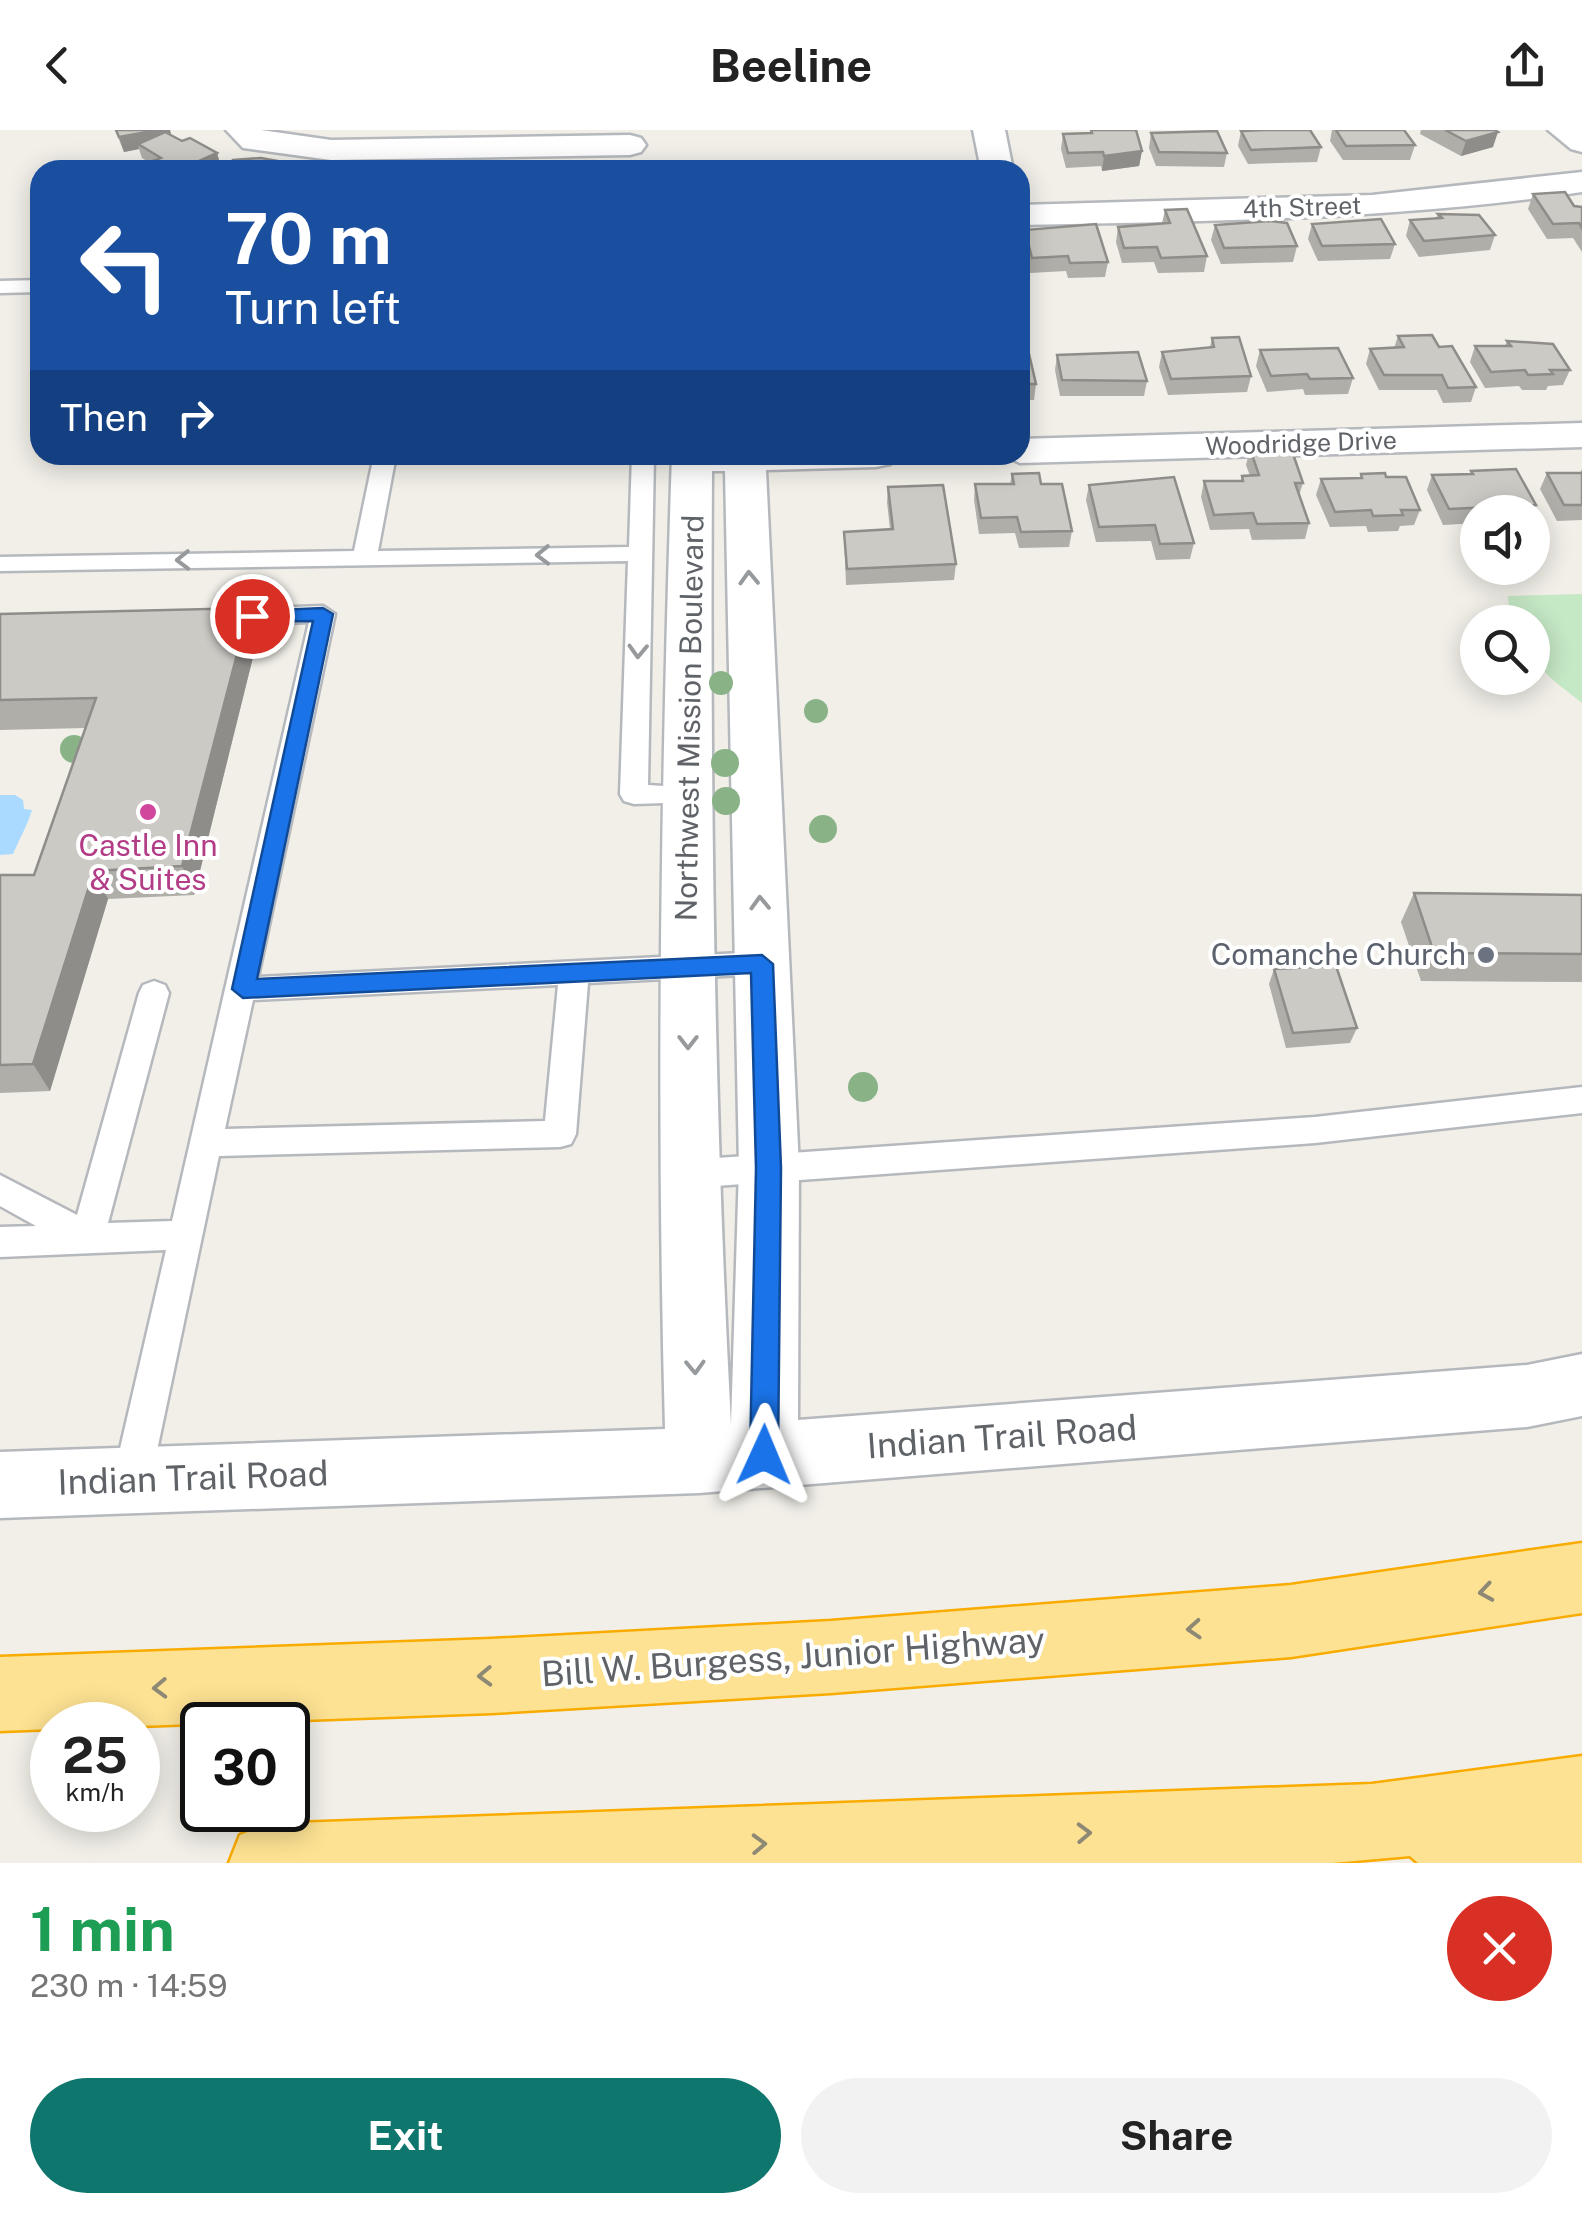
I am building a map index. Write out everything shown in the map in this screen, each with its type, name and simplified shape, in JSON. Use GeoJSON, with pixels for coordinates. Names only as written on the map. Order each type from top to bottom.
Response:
{"type":"FeatureCollection","features":[{"type":"Feature","properties":{"kind":"highway","name":"Bill W. Burgess, Junior Highway"},"geometry":{"type":"LineString","coordinates":[[0,1694],[492,1676],[830,1657],[1291,1622],[1582,1578]]}},
{"type":"Feature","properties":{"kind":"highway"},"geometry":{"type":"LineString","coordinates":[[268,1863],[1372,1823],[1582,1794]]}},
{"type":"Feature","properties":{"kind":"highway"},"geometry":{"type":"LineString","coordinates":[[1372,1823],[1582,1853]]}},
{"type":"Feature","properties":{"kind":"street"},"geometry":{"type":"LineString","coordinates":[[242,130],[254,141],[331,150],[627,137],[648,160]]}},
{"type":"Feature","properties":{"kind":"street"},"geometry":{"type":"LineString","coordinates":[[989,130],[995,160]]}},
{"type":"Feature","properties":{"kind":"street"},"geometry":{"type":"LineString","coordinates":[[1564,130],[1582,142]]}},
{"type":"Feature","properties":{"kind":"street","name":"4th Street"},"geometry":{"type":"LineString","coordinates":[[1030,216],[1413,204],[1582,182]]}},
{"type":"Feature","properties":{"kind":"street","name":"Woodridge Drive"},"geometry":{"type":"LineString","coordinates":[[1030,451],[1582,435]]}},
{"type":"Feature","properties":{"kind":"street","name":"Northwest Mission Boulevard"},"geometry":{"type":"LineString","coordinates":[[687,465],[688,1174],[699,1460]]}},
{"type":"Feature","properties":{"kind":"street","name":"Northwest Mission Boulevard"},"geometry":{"type":"LineString","coordinates":[[688,465],[762,964],[768,1168],[764,1455]]}},
{"type":"Feature","properties":{"kind":"street","name":"Indian Trail Road"},"geometry":{"type":"LineString","coordinates":[[0,1484],[699,1460],[1527,1396],[1582,1385]]}},
{"type":"Feature","properties":{"kind":"lane"},"geometry":{"type":"LineString","coordinates":[[0,287],[30,286]]}},
{"type":"Feature","properties":{"kind":"lane"},"geometry":{"type":"LineString","coordinates":[[365,557],[382,465]]}},
{"type":"Feature","properties":{"kind":"lane"},"geometry":{"type":"LineString","coordinates":[[684,465],[641,554],[634,794],[686,796]]}},
{"type":"Feature","properties":{"kind":"lane"},"geometry":{"type":"LineString","coordinates":[[0,564],[641,554]]}},
{"type":"Feature","properties":{"kind":"lane"},"geometry":{"type":"LineString","coordinates":[[132,1480],[323,614],[190,619]]}},
{"type":"Feature","properties":{"kind":"lane"},"geometry":{"type":"LineString","coordinates":[[243,989],[762,964]]}},
{"type":"Feature","properties":{"kind":"lane"},"geometry":{"type":"LineString","coordinates":[[209,1142],[560,1134],[574,974]]}},
{"type":"Feature","properties":{"kind":"lane"},"geometry":{"type":"LineString","coordinates":[[87,1238],[154,994]]}},
{"type":"Feature","properties":{"kind":"lane"},"geometry":{"type":"LineString","coordinates":[[688,1174],[1315,1130],[1582,1100]]}},
{"type":"Feature","properties":{"kind":"lane"},"geometry":{"type":"LineString","coordinates":[[0,1189],[87,1238]]}},
{"type":"Feature","properties":{"kind":"lane"},"geometry":{"type":"LineString","coordinates":[[0,1242],[186,1235]]}},
{"type":"Feature","properties":{"kind":"green space"},"geometry":{"type":"Polygon","coordinates":[[[1582,594],[1582,703],[1550,677],[1550,605],[1509,605],[1508,596],[1582,594]]]}},
{"type":"Feature","properties":{"kind":"water"},"geometry":{"type":"Polygon","coordinates":[[[0,795],[15,795],[23,800],[24,809],[32,810],[13,854],[0,855],[0,795]]]}},
{"type":"Feature","properties":{"kind":"building"},"geometry":{"type":"Polygon","coordinates":[[[116,130],[158,130],[119,137],[116,130]]]}},
{"type":"Feature","properties":{"kind":"building"},"geometry":{"type":"Polygon","coordinates":[[[1091,130],[1136,130],[1142,151],[1104,156],[1103,152],[1068,153],[1063,134],[1092,133],[1091,130]]]}},
{"type":"Feature","properties":{"kind":"building"},"geometry":{"type":"Polygon","coordinates":[[[1310,130],[1321,147],[1251,150],[1241,131],[1310,130]]]}},
{"type":"Feature","properties":{"kind":"building"},"geometry":{"type":"Polygon","coordinates":[[[1336,130],[1404,130],[1415,145],[1346,146],[1336,130]]]}},
{"type":"Feature","properties":{"kind":"building"},"geometry":{"type":"Polygon","coordinates":[[[1445,130],[1495,130],[1498,132],[1466,141],[1445,130]]]}},
{"type":"Feature","properties":{"kind":"building"},"geometry":{"type":"Polygon","coordinates":[[[1217,131],[1227,153],[1159,152],[1151,133],[1217,131]]]}},
{"type":"Feature","properties":{"kind":"building"},"geometry":{"type":"Polygon","coordinates":[[[165,132],[182,141],[190,138],[217,153],[201,160],[156,160],[161,158],[138,144],[165,132]]]}},
{"type":"Feature","properties":{"kind":"building"},"geometry":{"type":"Polygon","coordinates":[[[1565,192],[1574,206],[1582,207],[1582,228],[1579,223],[1553,224],[1533,194],[1565,192]]]}},
{"type":"Feature","properties":{"kind":"building"},"geometry":{"type":"Polygon","coordinates":[[[1187,209],[1207,256],[1161,258],[1157,247],[1124,248],[1118,227],[1170,223],[1165,210],[1187,209]]]}},
{"type":"Feature","properties":{"kind":"building"},"geometry":{"type":"Polygon","coordinates":[[[1438,214],[1479,215],[1495,235],[1424,241],[1410,220],[1442,218],[1438,214]]]}},
{"type":"Feature","properties":{"kind":"building"},"geometry":{"type":"Polygon","coordinates":[[[1381,219],[1395,244],[1322,246],[1312,224],[1381,219]]]}},
{"type":"Feature","properties":{"kind":"building"},"geometry":{"type":"Polygon","coordinates":[[[1287,223],[1297,246],[1224,248],[1215,225],[1287,223]]]}},
{"type":"Feature","properties":{"kind":"building"},"geometry":{"type":"Polygon","coordinates":[[[1096,224],[1108,262],[1070,263],[1068,256],[1032,258],[1030,230],[1096,224]]]}},
{"type":"Feature","properties":{"kind":"building"},"geometry":{"type":"Polygon","coordinates":[[[1432,335],[1439,347],[1452,346],[1476,387],[1448,388],[1442,375],[1384,375],[1370,349],[1404,347],[1398,336],[1432,335]]]}},
{"type":"Feature","properties":{"kind":"building"},"geometry":{"type":"Polygon","coordinates":[[[1239,337],[1251,376],[1171,379],[1162,352],[1214,347],[1212,338],[1239,337]]]}},
{"type":"Feature","properties":{"kind":"building"},"geometry":{"type":"Polygon","coordinates":[[[1507,341],[1553,344],[1570,370],[1528,375],[1525,370],[1491,372],[1475,346],[1511,346],[1507,341]]]}},
{"type":"Feature","properties":{"kind":"building"},"geometry":{"type":"Polygon","coordinates":[[[1338,348],[1353,378],[1271,376],[1260,350],[1338,348]]]}},
{"type":"Feature","properties":{"kind":"building"},"geometry":{"type":"Polygon","coordinates":[[[1138,352],[1147,381],[1062,380],[1057,355],[1138,352]]]}},
{"type":"Feature","properties":{"kind":"building"},"geometry":{"type":"Polygon","coordinates":[[[1030,358],[1036,384],[1030,384],[1030,358]]]}},
{"type":"Feature","properties":{"kind":"building"},"geometry":{"type":"Polygon","coordinates":[[[1291,448],[1303,483],[1295,483],[1309,523],[1257,524],[1253,513],[1214,515],[1204,481],[1243,481],[1242,476],[1259,475],[1250,449],[1291,448]]]}},
{"type":"Feature","properties":{"kind":"building"},"geometry":{"type":"Polygon","coordinates":[[[1516,469],[1530,495],[1460,495],[1460,508],[1449,509],[1432,475],[1473,474],[1471,471],[1516,469]]]}},
{"type":"Feature","properties":{"kind":"building"},"geometry":{"type":"Polygon","coordinates":[[[1039,473],[1041,484],[1062,484],[1072,531],[1021,532],[1017,517],[981,518],[975,484],[1014,484],[1012,474],[1039,473]]]}},
{"type":"Feature","properties":{"kind":"building"},"geometry":{"type":"Polygon","coordinates":[[[1385,473],[1386,477],[1406,477],[1420,510],[1373,516],[1371,510],[1335,512],[1321,479],[1362,478],[1361,474],[1385,473]]]}},
{"type":"Feature","properties":{"kind":"building"},"geometry":{"type":"Polygon","coordinates":[[[1547,473],[1582,473],[1582,505],[1564,505],[1547,473]]]}},
{"type":"Feature","properties":{"kind":"building"},"geometry":{"type":"Polygon","coordinates":[[[1174,477],[1194,543],[1160,544],[1155,525],[1099,527],[1089,485],[1174,477]]]}},
{"type":"Feature","properties":{"kind":"building"},"geometry":{"type":"Polygon","coordinates":[[[943,485],[956,564],[847,569],[844,532],[893,529],[888,487],[943,485]]]}},
{"type":"Feature","properties":{"kind":"building","name":"Castle Inn & Suites"},"geometry":{"type":"Polygon","coordinates":[[[249,608],[182,866],[94,871],[33,1064],[0,1065],[0,875],[34,875],[96,698],[0,700],[0,614],[249,608]]]}},
{"type":"Feature","properties":{"kind":"building"},"geometry":{"type":"Polygon","coordinates":[[[1414,893],[1582,895],[1582,954],[1434,953],[1414,893]]]}},
{"type":"Feature","properties":{"kind":"building"},"geometry":{"type":"Polygon","coordinates":[[[1336,966],[1357,1028],[1293,1033],[1274,969],[1336,966]]]}},
{"type":"Feature","properties":{"kind":"place","name":"Castle Inn & Suites"},"geometry":{"type":"Point","coordinates":[148,812]}},
{"type":"Feature","properties":{"kind":"place","name":"Comanche Church"},"geometry":{"type":"Point","coordinates":[1486,955]}},
{"type":"Feature","properties":{"kind":"route"},"geometry":{"type":"LineString","coordinates":[[252,616],[323,614],[243,989],[762,964],[768,1168],[764,1455]]}}]}
